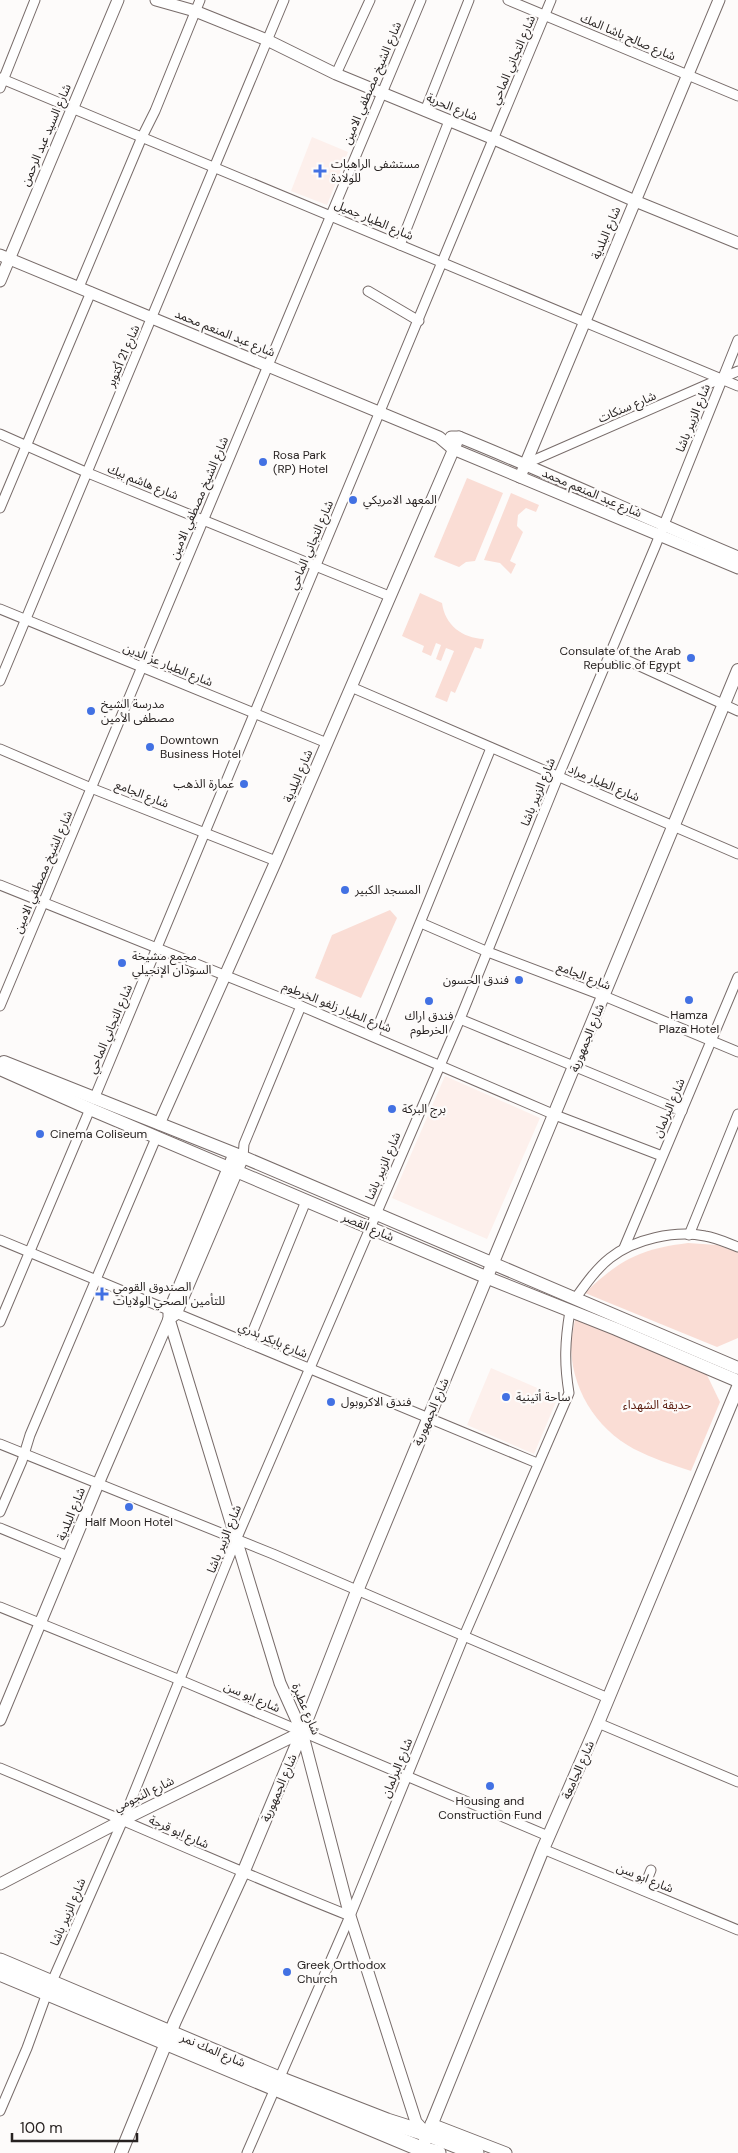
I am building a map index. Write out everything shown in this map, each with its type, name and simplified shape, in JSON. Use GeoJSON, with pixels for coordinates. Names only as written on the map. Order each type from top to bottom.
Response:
{"type":"FeatureCollection","features":[{"type":"Feature","properties":{"kind":"highway","name":"شارع المك نمر"},"geometry":{"type":"LineString","coordinates":[[0,1961],[49,1988]]}},
{"type":"Feature","properties":{"kind":"highway","name":"شارع المك نمر"},"geometry":{"type":"LineString","coordinates":[[0,1973],[49,1988],[277,2083],[420,2151],[438,2153]]}},
{"type":"Feature","properties":{"kind":"highway","name":"شارع المك نمر"},"geometry":{"type":"LineString","coordinates":[[277,2083],[387,2121],[430,2129],[476,2153]]}},
{"type":"Feature","properties":{"kind":"main road","name":"شارع الجمهورية"},"geometry":{"type":"LineString","coordinates":[[121,2153],[168,2037],[242,1873],[302,1732],[357,1591],[738,670]]}},
{"type":"Feature","properties":{"kind":"main road","name":"شارع القصر"},"geometry":{"type":"LineString","coordinates":[[0,1061],[92,1104],[156,1138],[738,1381]]}},
{"type":"Feature","properties":{"kind":"main road","name":"شارع القصر"},"geometry":{"type":"LineString","coordinates":[[0,1069],[92,1104],[159,1124],[239,1155],[738,1368]]}},
{"type":"Feature","properties":{"kind":"main road","name":"شارع الجامعة"},"geometry":{"type":"LineString","coordinates":[[420,2151],[548,1836],[598,1724],[738,1387]]}},
{"type":"Feature","properties":{"kind":"street"},"geometry":{"type":"LineString","coordinates":[[1,82],[34,0]]}},
{"type":"Feature","properties":{"kind":"street","name":"شارع السيد عبد الرحمن"},"geometry":{"type":"LineString","coordinates":[[0,282],[5,257],[72,109],[118,0]]}},
{"type":"Feature","properties":{"kind":"street","name":"شارع الحرية"},"geometry":{"type":"LineString","coordinates":[[156,0],[195,11],[267,40],[336,74],[738,243]]}},
{"type":"Feature","properties":{"kind":"street"},"geometry":{"type":"LineString","coordinates":[[79,287],[142,137],[155,111],[200,0]]}},
{"type":"Feature","properties":{"kind":"street","name":"شارع 21 أكتوبر"},"geometry":{"type":"LineString","coordinates":[[0,681],[284,0]]}},
{"type":"Feature","properties":{"kind":"street"},"geometry":{"type":"LineString","coordinates":[[336,74],[370,0]]}},
{"type":"Feature","properties":{"kind":"street","name":"شارع الشيخ مصطفي الامين"},"geometry":{"type":"LineString","coordinates":[[0,1006],[421,0]]}},
{"type":"Feature","properties":{"kind":"street"},"geometry":{"type":"LineString","coordinates":[[424,111],[469,0]]}},
{"type":"Feature","properties":{"kind":"street","name":"شارع صالح باشا المك"},"geometry":{"type":"LineString","coordinates":[[508,0],[738,96]]}},
{"type":"Feature","properties":{"kind":"street","name":"شارع التجاني الماحي"},"geometry":{"type":"LineString","coordinates":[[0,1322],[552,0]]}},
{"type":"Feature","properties":{"kind":"street","name":"شارع البلدية"},"geometry":{"type":"LineString","coordinates":[[520,477],[719,0]]}},
{"type":"Feature","properties":{"kind":"street","name":"شارع الطيار جميل"},"geometry":{"type":"LineString","coordinates":[[1,82],[214,166],[738,386]]}},
{"type":"Feature","properties":{"kind":"street"},"geometry":{"type":"LineString","coordinates":[[400,245],[449,120]]}},
{"type":"Feature","properties":{"kind":"street","name":"شارع عبد المنعم محمد"},"geometry":{"type":"LineString","coordinates":[[5,257],[439,436],[459,437],[525,464],[598,504]]}},
{"type":"Feature","properties":{"kind":"street"},"geometry":{"type":"LineString","coordinates":[[368,291],[419,321]]}},
{"type":"Feature","properties":{"kind":"street"},"geometry":{"type":"LineString","coordinates":[[0,508],[91,292]]}},
{"type":"Feature","properties":{"kind":"street","name":"شارع الزبير باشا"},"geometry":{"type":"LineString","coordinates":[[0,2111],[27,2048],[49,1988],[180,1680],[236,1540],[488,952],[558,777],[662,531],[738,340]]}},
{"type":"Feature","properties":{"kind":"street","name":"شارع سنكات"},"geometry":{"type":"LineString","coordinates":[[525,464],[738,372]]}},
{"type":"Feature","properties":{"kind":"street","name":"شارع هاشم بيك"},"geometry":{"type":"LineString","coordinates":[[0,434],[88,473],[389,596]]}},
{"type":"Feature","properties":{"kind":"street","name":"شارع عبد المنعم محمد"},"geometry":{"type":"LineString","coordinates":[[439,436],[453,449],[520,477],[598,504],[662,531],[738,568]]}},
{"type":"Feature","properties":{"kind":"street","name":"شارع البلدية"},"geometry":{"type":"LineString","coordinates":[[159,1124],[276,861],[459,437]]}},
{"type":"Feature","properties":{"kind":"street","name":"شارع عبد المنعم محمد"},"geometry":{"type":"LineString","coordinates":[[662,531],[738,557]]}},
{"type":"Feature","properties":{"kind":"street","name":"شارع الطيار عز الدين"},"geometry":{"type":"LineString","coordinates":[[0,609],[327,743]]}},
{"type":"Feature","properties":{"kind":"street"},"geometry":{"type":"LineString","coordinates":[[611,653],[738,711]]}},
{"type":"Feature","properties":{"kind":"street","name":"شارع الطيار مراد"},"geometry":{"type":"LineString","coordinates":[[351,687],[738,854]]}},
{"type":"Feature","properties":{"kind":"street"},"geometry":{"type":"LineString","coordinates":[[374,1036],[491,748]]}},
{"type":"Feature","properties":{"kind":"street","name":"شارع الجامع"},"geometry":{"type":"LineString","coordinates":[[0,749],[91,788],[276,861]]}},
{"type":"Feature","properties":{"kind":"street","name":"شارع الطيار زلفو الخرطوم"},"geometry":{"type":"LineString","coordinates":[[0,885],[43,904],[374,1036],[555,1115],[662,1156]]}},
{"type":"Feature","properties":{"kind":"street","name":"شارع الجامع"},"geometry":{"type":"LineString","coordinates":[[421,923],[488,952],[604,996],[738,1052]]}},
{"type":"Feature","properties":{"kind":"street","name":"شارع البرلمان"},"geometry":{"type":"LineString","coordinates":[[624,1248],[738,978]]}},
{"type":"Feature","properties":{"kind":"street","name":"شارع البلدية"},"geometry":{"type":"LineString","coordinates":[[0,1720],[98,1484],[244,1144],[300,1006]]}},
{"type":"Feature","properties":{"kind":"street"},"geometry":{"type":"LineString","coordinates":[[460,1019],[682,1111]]}},
{"type":"Feature","properties":{"kind":"street"},"geometry":{"type":"LineString","coordinates":[[689,1235],[738,1114]]}},
{"type":"Feature","properties":{"kind":"street"},"geometry":{"type":"LineString","coordinates":[[0,1512],[95,1279],[156,1138]]}},
{"type":"Feature","properties":{"kind":"street"},"geometry":{"type":"LineString","coordinates":[[248,1343],[306,1201]]}},
{"type":"Feature","properties":{"kind":"street"},"geometry":{"type":"LineString","coordinates":[[575,1299],[594,1274],[610,1258],[624,1248],[662,1237],[689,1235],[704,1236],[738,1247]]}},
{"type":"Feature","properties":{"kind":"street","name":"شارع بابكر بدري"},"geometry":{"type":"LineString","coordinates":[[0,1240],[95,1279],[171,1315],[248,1343],[537,1463]]}},
{"type":"Feature","properties":{"kind":"street","name":"شارع البرلمان"},"geometry":{"type":"LineString","coordinates":[[247,2153],[350,1916],[464,1636],[537,1463],[569,1393],[564,1363],[565,1339],[570,1311]]}},
{"type":"Feature","properties":{"kind":"street","name":"شارع عطبرة"},"geometry":{"type":"LineString","coordinates":[[171,1315],[236,1540],[280,1683],[302,1732],[350,1916],[416,2122],[430,2129]]}},
{"type":"Feature","properties":{"kind":"street"},"geometry":{"type":"LineString","coordinates":[[0,1444],[273,1554],[608,1698]]}},
{"type":"Feature","properties":{"kind":"street"},"geometry":{"type":"LineString","coordinates":[[0,1528],[68,1556]]}},
{"type":"Feature","properties":{"kind":"street","name":"شارع ابو سن"},"geometry":{"type":"LineString","coordinates":[[0,1607],[180,1680],[548,1836]]}},
{"type":"Feature","properties":{"kind":"street"},"geometry":{"type":"LineString","coordinates":[[598,1724],[738,1782]]}},
{"type":"Feature","properties":{"kind":"street","name":"شارع النجومي"},"geometry":{"type":"LineString","coordinates":[[0,1884],[122,1820],[302,1732]]}},
{"type":"Feature","properties":{"kind":"street","name":"شارع ابو قرجة"},"geometry":{"type":"LineString","coordinates":[[0,1768],[242,1873],[350,1916]]}},
{"type":"Feature","properties":{"kind":"street","name":"شارع ابو سن"},"geometry":{"type":"LineString","coordinates":[[543,1849],[738,1930]]}},
{"type":"Feature","properties":{"kind":"street"},"geometry":{"type":"LineString","coordinates":[[643,1890],[651,1870]]}},
{"type":"Feature","properties":{"kind":"street"},"geometry":{"type":"LineString","coordinates":[[430,2129],[506,2153]]}},
{"type":"Feature","properties":{"kind":"shaded area","name":"مستشفى الراهبات للولادة"},"geometry":{"type":"Polygon","coordinates":[[[312,137],[348,152],[327,205],[291,191],[312,137]]]}},
{"type":"Feature","properties":{"kind":"shaded area"},"geometry":{"type":"Polygon","coordinates":[[[445,1076],[540,1118],[487,1239],[392,1198],[445,1076]]]}},
{"type":"Feature","properties":{"kind":"shaded area"},"geometry":{"type":"Polygon","coordinates":[[[491,1368],[558,1397],[534,1454],[467,1425],[491,1368]]]}},
{"type":"Feature","properties":{"kind":"green space"},"geometry":{"type":"Polygon","coordinates":[[[467,478],[503,493],[475,561],[466,562],[459,567],[434,557],[467,478]]]}},
{"type":"Feature","properties":{"kind":"green space"},"geometry":{"type":"Polygon","coordinates":[[[511,493],[539,505],[536,512],[526,508],[518,515],[517,526],[523,532],[510,561],[516,564],[511,574],[500,563],[484,560],[511,493]]]}},
{"type":"Feature","properties":{"kind":"green space"},"geometry":{"type":"Polygon","coordinates":[[[420,593],[442,603],[447,618],[456,629],[469,636],[484,639],[481,649],[475,647],[455,693],[451,691],[447,702],[435,697],[454,651],[446,648],[441,661],[436,659],[441,645],[436,643],[431,656],[422,652],[424,646],[402,636],[420,593]]]}},
{"type":"Feature","properties":{"kind":"green space"},"geometry":{"type":"Polygon","coordinates":[[[390,910],[397,918],[361,998],[315,978],[332,935],[390,910]]]}},
{"type":"Feature","properties":{"kind":"green space"},"geometry":{"type":"Polygon","coordinates":[[[688,1243],[717,1245],[738,1252],[738,1338],[717,1347],[585,1293],[609,1272],[631,1258],[656,1249],[688,1243]]]}},
{"type":"Feature","properties":{"kind":"green space","name":"حديقة الشهداء"},"geometry":{"type":"Polygon","coordinates":[[[576,1316],[706,1373],[720,1402],[691,1471],[634,1449],[608,1430],[597,1418],[580,1390],[575,1375],[571,1342],[576,1316]]]}},
{"type":"Feature","properties":{"kind":"place","name":"مستشفى الراهبات للولادة"},"geometry":{"type":"Point","coordinates":[320,171]}},
{"type":"Feature","properties":{"kind":"place","name":"Rosa Park (RP) Hotel"},"geometry":{"type":"Point","coordinates":[263,462]}},
{"type":"Feature","properties":{"kind":"place","name":"المعهد الامريكي"},"geometry":{"type":"Point","coordinates":[353,500]}},
{"type":"Feature","properties":{"kind":"place","name":"Consulate of the Arab Republic of Egypt"},"geometry":{"type":"Point","coordinates":[691,658]}},
{"type":"Feature","properties":{"kind":"place","name":"مدرسة الشيخ مصطفى الأمين"},"geometry":{"type":"Point","coordinates":[91,711]}},
{"type":"Feature","properties":{"kind":"place","name":"Downtown Business Hotel"},"geometry":{"type":"Point","coordinates":[150,747]}},
{"type":"Feature","properties":{"kind":"place","name":"عمارة الذهب"},"geometry":{"type":"Point","coordinates":[244,784]}},
{"type":"Feature","properties":{"kind":"place","name":"المسجد الكبير"},"geometry":{"type":"Point","coordinates":[345,890]}},
{"type":"Feature","properties":{"kind":"place","name":"مجمع مشيخة السودان الإنجيلي"},"geometry":{"type":"Point","coordinates":[122,963]}},
{"type":"Feature","properties":{"kind":"place","name":"فندق الحسون"},"geometry":{"type":"Point","coordinates":[519,980]}},
{"type":"Feature","properties":{"kind":"place","name":"Hamza Plaza Hotel"},"geometry":{"type":"Point","coordinates":[689,1000]}},
{"type":"Feature","properties":{"kind":"place","name":"فندق اراك الخرطوم"},"geometry":{"type":"Point","coordinates":[429,1001]}},
{"type":"Feature","properties":{"kind":"place","name":"برج البركة"},"geometry":{"type":"Point","coordinates":[392,1109]}},
{"type":"Feature","properties":{"kind":"place","name":"Cinema Coliseum"},"geometry":{"type":"Point","coordinates":[40,1134]}},
{"type":"Feature","properties":{"kind":"place","name":"الصندوق القومي للتأمين الصحي الولايات"},"geometry":{"type":"Point","coordinates":[102,1294]}},
{"type":"Feature","properties":{"kind":"place","name":"ساحة أتينية"},"geometry":{"type":"Point","coordinates":[506,1397]}},
{"type":"Feature","properties":{"kind":"place","name":"فندق الاكروبول"},"geometry":{"type":"Point","coordinates":[331,1402]}},
{"type":"Feature","properties":{"kind":"place","name":"Half Moon Hotel"},"geometry":{"type":"Point","coordinates":[129,1507]}},
{"type":"Feature","properties":{"kind":"place","name":"Housing and Construction Fund"},"geometry":{"type":"Point","coordinates":[490,1786]}},
{"type":"Feature","properties":{"kind":"place","name":"Greek Orthodox Church"},"geometry":{"type":"Point","coordinates":[287,1972]}}]}
